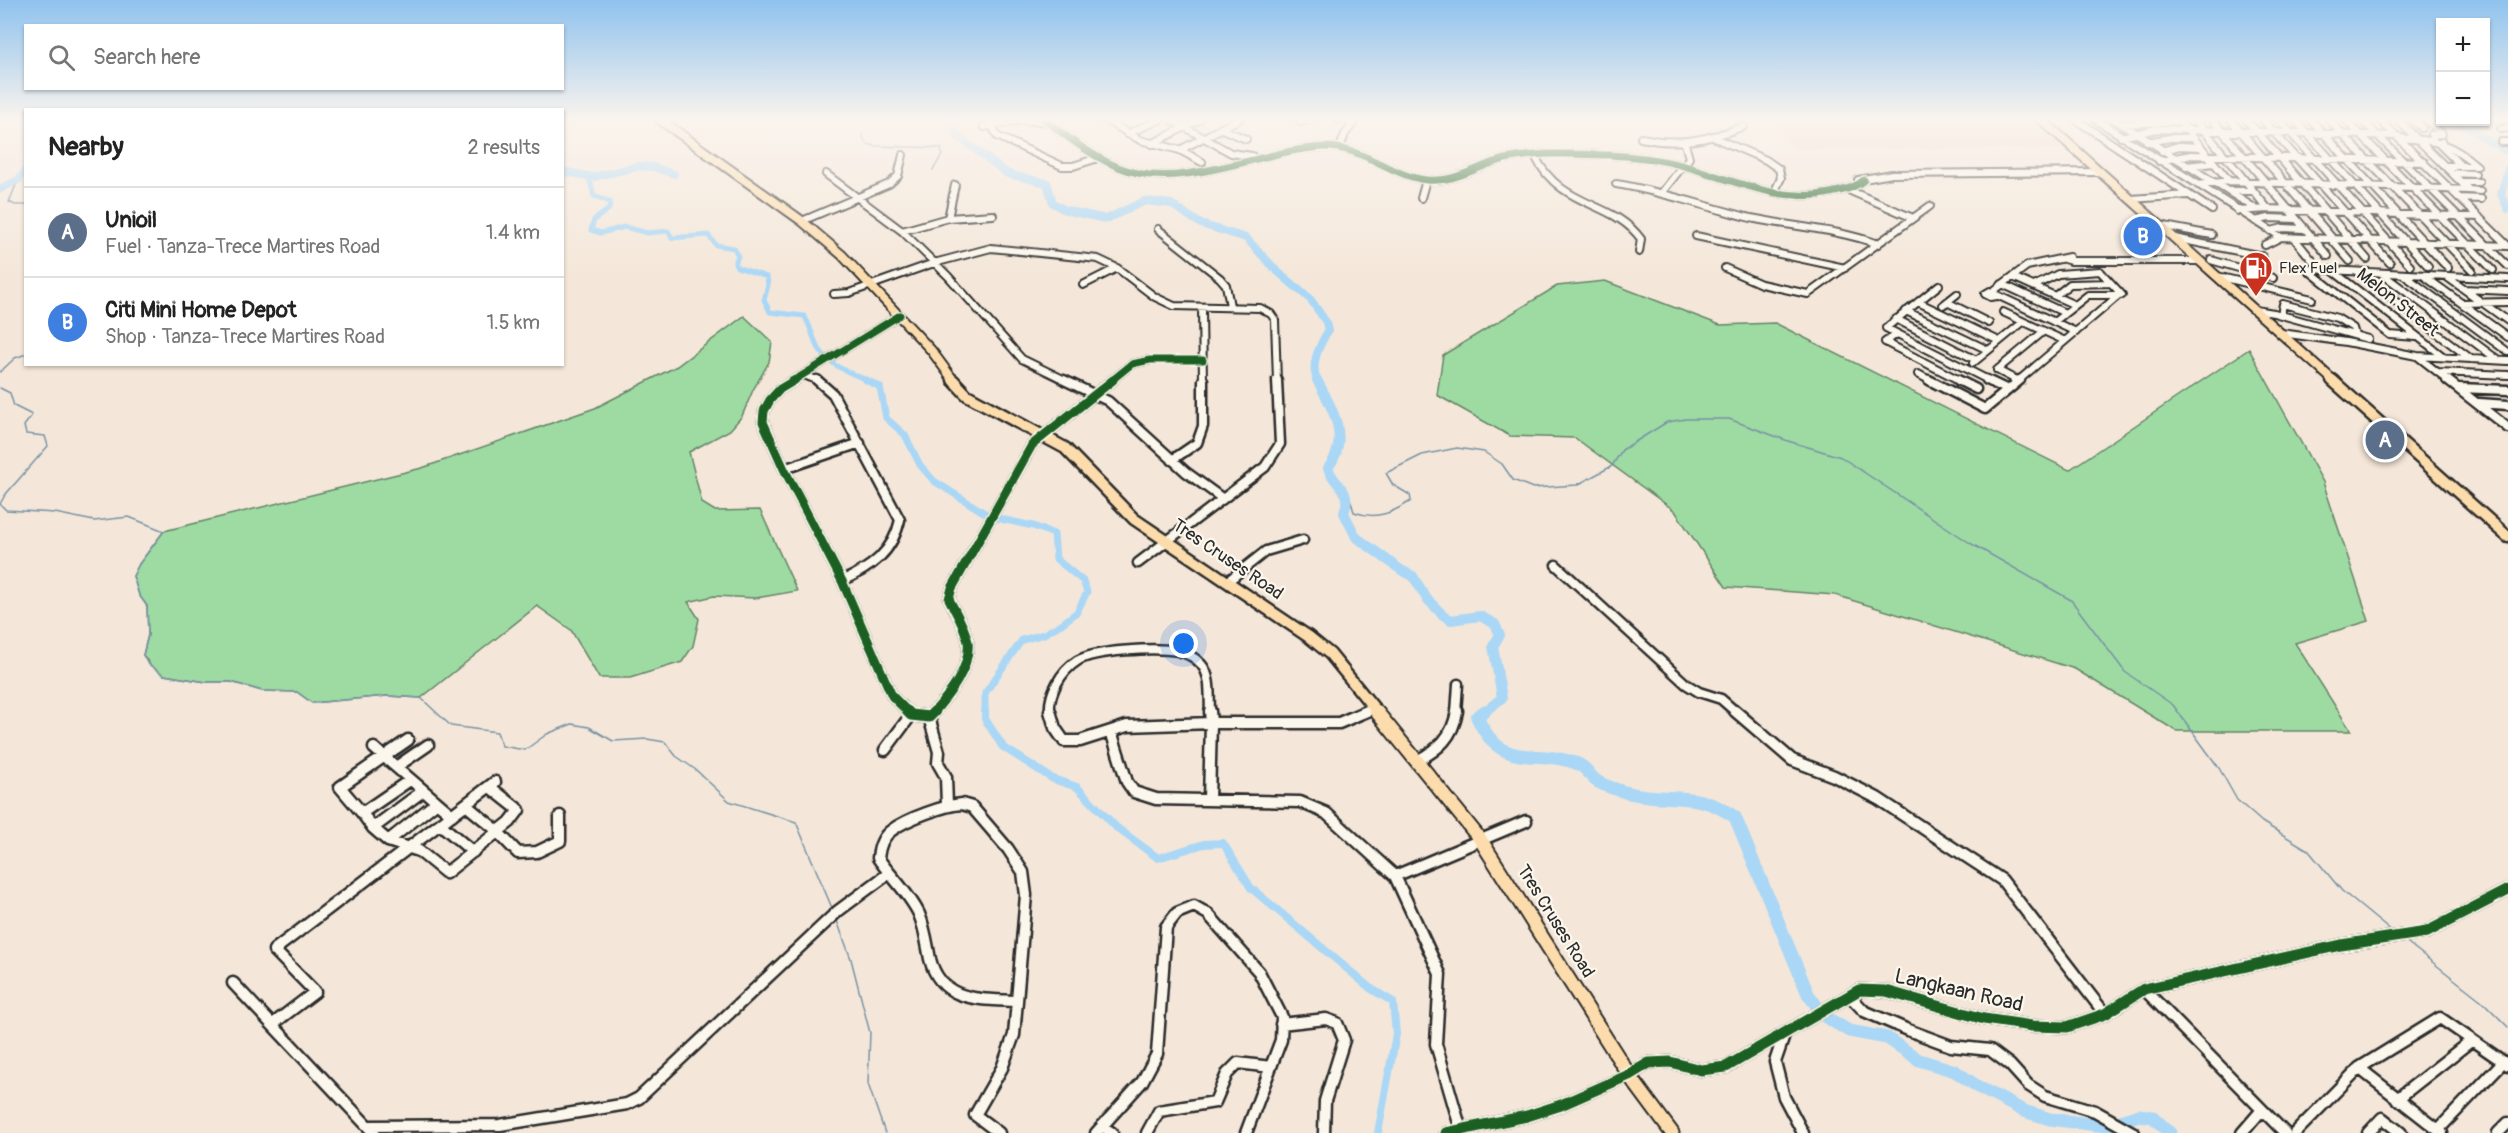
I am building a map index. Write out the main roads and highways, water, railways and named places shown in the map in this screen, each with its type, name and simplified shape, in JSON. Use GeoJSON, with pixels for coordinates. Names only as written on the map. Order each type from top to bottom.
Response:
{"type":"FeatureCollection","features":[{"type":"Feature","properties":{"kind":"main road","name":"Tres Cruses Road"},"geometry":{"type":"LineString","coordinates":[[733,172],[802,221],[842,255],[932,350],[948,374],[967,395],[1065,448],[1134,519],[1228,581],[1330,654],[1480,839],[1629,1074],[1672,1133]]}},
{"type":"Feature","properties":{"kind":"main road"},"geometry":{"type":"LineString","coordinates":[[2101,172],[2508,537]]}},
{"type":"Feature","properties":{"kind":"waterway"},"geometry":{"type":"LineString","coordinates":[[0,189],[18,180],[24,172]]}},
{"type":"Feature","properties":{"kind":"waterway"},"geometry":{"type":"LineString","coordinates":[[567,172],[593,177],[615,172]]}},
{"type":"Feature","properties":{"kind":"waterway"},"geometry":{"type":"LineString","coordinates":[[668,172],[674,174]]}},
{"type":"Feature","properties":{"kind":"waterway"},"geometry":{"type":"LineString","coordinates":[[1005,172],[1047,183],[1053,203],[1065,210],[1106,219],[1145,201],[1171,204],[1201,224],[1246,238],[1277,271],[1311,300],[1326,322],[1328,331],[1315,362],[1318,381]]}},
{"type":"Feature","properties":{"kind":"waterway"},"geometry":{"type":"LineString","coordinates":[[2507,172],[2501,194],[2508,209]]}},
{"type":"Feature","properties":{"kind":"waterway"},"geometry":{"type":"LineString","coordinates":[[589,177],[594,196],[610,202],[609,209],[594,220],[591,230],[601,233],[625,227],[647,233],[668,231],[672,238],[708,235],[716,245],[734,248],[738,256],[735,263],[737,267],[767,277],[768,285],[764,300],[770,312],[804,316],[820,351],[838,367],[869,381]]}},
{"type":"Feature","properties":{"kind":"waterway"},"geometry":{"type":"LineString","coordinates":[[18,180],[9,202],[24,205]]}},
{"type":"Feature","properties":{"kind":"waterway"},"geometry":{"type":"LineString","coordinates":[[0,372],[15,358],[24,355]]}},
{"type":"Feature","properties":{"kind":"waterway"},"geometry":{"type":"LineString","coordinates":[[866,380],[880,387],[886,418],[905,435],[920,465],[934,481],[988,515]]}},
{"type":"Feature","properties":{"kind":"waterway"},"geometry":{"type":"LineString","coordinates":[[1317,380],[1333,412],[1339,435],[1335,457],[1328,468],[1345,493],[1344,513],[1356,537],[1401,570],[1413,576],[1427,599],[1443,615],[1451,620],[1480,616],[1495,624],[1500,635],[1493,646],[1502,698],[1483,713]]}},
{"type":"Feature","properties":{"kind":"waterway"},"geometry":{"type":"LineString","coordinates":[[0,388],[10,393],[14,406],[32,415],[24,426],[26,434],[45,436],[48,446],[5,495],[0,504],[6,510],[55,513],[94,521],[129,517],[164,531],[139,564],[133,576],[139,595],[147,606],[148,635],[143,655],[147,663],[164,675],[206,682],[231,682],[262,691],[297,692],[312,703],[387,696],[421,698],[451,726],[497,732],[502,746],[525,750],[547,734],[572,724],[589,727],[613,741],[647,739],[665,742],[676,756],[696,770],[729,801],[796,822],[832,908]]}},
{"type":"Feature","properties":{"kind":"waterway"},"geometry":{"type":"LineString","coordinates":[[1349,495],[1354,512],[1377,515],[1397,509],[1411,501],[1410,495],[1393,485],[1386,473],[1422,455],[1457,448],[1484,452],[1502,464],[1513,480],[1533,488],[1577,485],[1612,466],[1622,450],[1667,422],[1686,419],[1729,419],[1788,441],[1841,457],[1970,543],[2071,600],[2125,672],[2173,705],[2219,768],[2237,800],[2262,822],[2308,850],[2342,891],[2392,932]]}},
{"type":"Feature","properties":{"kind":"waterway"},"geometry":{"type":"LineString","coordinates":[[996,518],[1033,526],[1054,534],[1056,559],[1083,581],[1087,592],[1077,612],[1063,623],[1044,634],[1022,640],[985,693],[985,719],[1003,747],[1053,779],[1077,787],[1117,828],[1158,858],[1204,844],[1223,843],[1251,888],[1370,988],[1393,1002],[1396,1034],[1378,1133]]}},
{"type":"Feature","properties":{"kind":"waterway"},"geometry":{"type":"LineString","coordinates":[[1485,711],[1477,717],[1487,735],[1497,746],[1509,752],[1562,759],[1581,765],[1595,780],[1613,788],[1640,795],[1707,803],[1735,817],[1808,994],[1824,1016],[1849,1031],[1887,1038],[1919,1060],[1955,1071],[1980,1088],[2024,1111],[2050,1119],[2105,1126],[2139,1115],[2153,1117],[2170,1133]]}},
{"type":"Feature","properties":{"kind":"waterway"},"geometry":{"type":"LineString","coordinates":[[836,918],[851,959],[870,1033],[868,1084],[885,1133]]}},
{"type":"Feature","properties":{"kind":"waterway"},"geometry":{"type":"LineString","coordinates":[[2408,943],[2482,1001],[2508,1027]]}},
{"type":"Feature","properties":{"kind":"place","name":"Citi Mini Home Depot"},"geometry":{"type":"Point","coordinates":[2143,236]}},
{"type":"Feature","properties":{"kind":"place","name":"Flex Fuel"},"geometry":{"type":"Point","coordinates":[2256,297]}},
{"type":"Feature","properties":{"kind":"place","name":"Unioil"},"geometry":{"type":"Point","coordinates":[2385,440]}}]}
